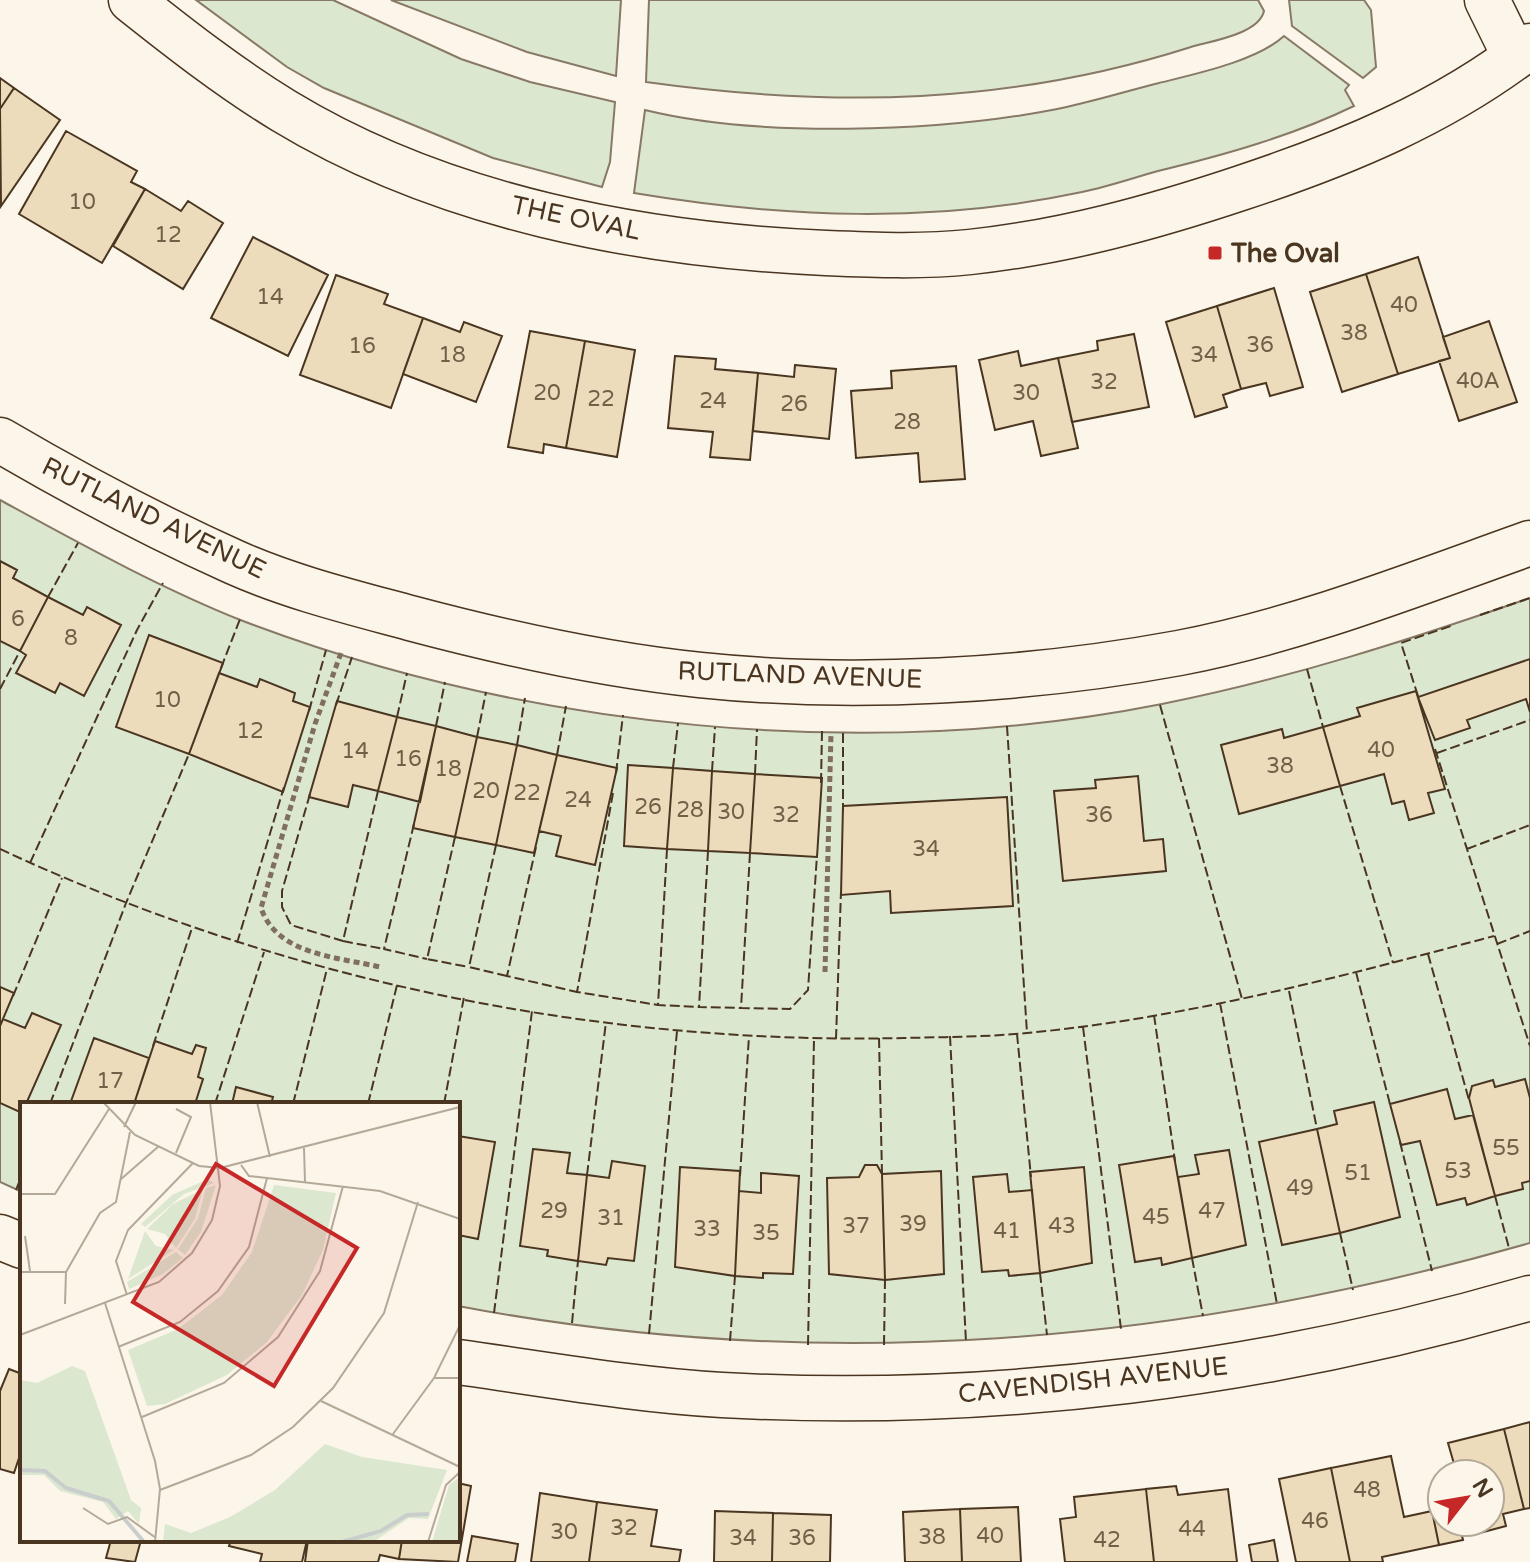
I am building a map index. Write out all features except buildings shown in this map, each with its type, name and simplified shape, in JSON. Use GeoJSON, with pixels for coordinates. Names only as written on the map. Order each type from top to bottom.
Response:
{"type":"FeatureCollection","features":[{"type":"Feature","properties":{"kind":"street","name":"THE OVAL"},"geometry":{"type":"LineString","coordinates":[[131,0],[186,44],[285,111],[379,159],[469,194],[579,222],[686,241],[787,252],[885,256],[981,251],[1054,241],[1136,222],[1299,169],[1367,141],[1525,60]]}},
{"type":"Feature","properties":{"kind":"street"},"geometry":{"type":"LineString","coordinates":[[1487,0],[1525,60]]}},
{"type":"Feature","properties":{"kind":"street","name":"RUTLAND AVENUE"},"geometry":{"type":"LineString","coordinates":[[0,440],[65,479],[237,563],[363,605],[499,642],[700,675],[896,682],[1012,676],[1180,653],[1321,616],[1530,543]]}},
{"type":"Feature","properties":{"kind":"street"},"geometry":{"type":"LineString","coordinates":[[0,1237],[20,1245]]}},
{"type":"Feature","properties":{"kind":"street","name":"CAVENDISH AVENUE"},"geometry":{"type":"LineString","coordinates":[[460,1362],[719,1395],[859,1399],[1004,1396],[1266,1360],[1530,1298]]}},
{"type":"Feature","properties":{"kind":"path"},"geometry":{"type":"LineString","coordinates":[[363,605],[315,724],[261,908],[269,927],[278,938],[310,951],[380,967]]}},
{"type":"Feature","properties":{"kind":"path"},"geometry":{"type":"LineString","coordinates":[[825,972],[832,680]]}},
{"type":"Feature","properties":{"kind":"green space"},"geometry":{"type":"Polygon","coordinates":[[[196,0],[333,0],[461,59],[530,82],[615,102],[610,162],[602,187],[493,158],[324,88],[287,67],[196,0]]]}},
{"type":"Feature","properties":{"kind":"green space"},"geometry":{"type":"Polygon","coordinates":[[[391,0],[621,0],[616,76],[527,52],[391,0]]]}},
{"type":"Feature","properties":{"kind":"green space"},"geometry":{"type":"Polygon","coordinates":[[[649,0],[1258,0],[1264,11],[1253,25],[1233,35],[1056,81],[921,96],[853,98],[785,96],[646,82],[649,0]]]}},
{"type":"Feature","properties":{"kind":"green space"},"geometry":{"type":"Polygon","coordinates":[[[1289,0],[1364,0],[1371,10],[1376,67],[1363,78],[1292,26],[1289,0]]]}},
{"type":"Feature","properties":{"kind":"green space"},"geometry":{"type":"Polygon","coordinates":[[[1284,36],[1349,85],[1345,90],[1354,106],[1258,144],[1091,190],[970,209],[858,214],[746,208],[634,193],[645,110],[691,119],[794,128],[848,129],[956,123],[1052,110],[1207,71],[1258,53],[1284,36]]]}},
{"type":"Feature","properties":{"kind":"green space"},"geometry":{"type":"Polygon","coordinates":[[[0,500],[120,564],[212,608],[352,658],[464,688],[580,710],[697,725],[815,732],[933,731],[1049,722],[1162,704],[1256,683],[1394,643],[1530,598],[1530,1243],[1397,1278],[1265,1305],[1131,1326],[998,1338],[864,1343],[729,1339],[594,1327],[460,1306],[460,1102],[20,1102],[20,1191],[0,1182],[0,500]]]}},
{"type":"Feature","properties":{"kind":"fence"},"geometry":{"type":"LineString","coordinates":[[48,597],[78,543]]}},
{"type":"Feature","properties":{"kind":"fence"},"geometry":{"type":"LineString","coordinates":[[30,863],[137,630],[163,583]]}},
{"type":"Feature","properties":{"kind":"fence"},"geometry":{"type":"LineString","coordinates":[[1480,615],[1530,598]]}},
{"type":"Feature","properties":{"kind":"fence"},"geometry":{"type":"LineString","coordinates":[[221,668],[240,619]]}},
{"type":"Feature","properties":{"kind":"fence"},"geometry":{"type":"LineString","coordinates":[[1418,696],[1401,643],[1451,626]]}},
{"type":"Feature","properties":{"kind":"fence"},"geometry":{"type":"LineString","coordinates":[[309,711],[326,650]]}},
{"type":"Feature","properties":{"kind":"fence"},"geometry":{"type":"LineString","coordinates":[[0,689],[20,651]]}},
{"type":"Feature","properties":{"kind":"fence"},"geometry":{"type":"LineString","coordinates":[[336,705],[352,657]]}},
{"type":"Feature","properties":{"kind":"fence"},"geometry":{"type":"LineString","coordinates":[[1307,669],[1323,727]]}},
{"type":"Feature","properties":{"kind":"fence"},"geometry":{"type":"LineString","coordinates":[[397,717],[407,673]]}},
{"type":"Feature","properties":{"kind":"fence"},"geometry":{"type":"LineString","coordinates":[[436,726],[445,682]]}},
{"type":"Feature","properties":{"kind":"fence"},"geometry":{"type":"LineString","coordinates":[[477,737],[486,692]]}},
{"type":"Feature","properties":{"kind":"fence"},"geometry":{"type":"LineString","coordinates":[[517,745],[525,698]]}},
{"type":"Feature","properties":{"kind":"fence"},"geometry":{"type":"LineString","coordinates":[[1160,705],[1242,999]]}},
{"type":"Feature","properties":{"kind":"fence"},"geometry":{"type":"LineString","coordinates":[[557,755],[566,706]]}},
{"type":"Feature","properties":{"kind":"fence"},"geometry":{"type":"LineString","coordinates":[[616,773],[623,715]]}},
{"type":"Feature","properties":{"kind":"fence"},"geometry":{"type":"LineString","coordinates":[[1437,753],[1530,720]]}},
{"type":"Feature","properties":{"kind":"fence"},"geometry":{"type":"LineString","coordinates":[[673,768],[678,723]]}},
{"type":"Feature","properties":{"kind":"fence"},"geometry":{"type":"LineString","coordinates":[[1007,726],[1027,1033]]}},
{"type":"Feature","properties":{"kind":"fence"},"geometry":{"type":"LineString","coordinates":[[712,771],[715,727]]}},
{"type":"Feature","properties":{"kind":"fence"},"geometry":{"type":"LineString","coordinates":[[755,774],[757,729]]}},
{"type":"Feature","properties":{"kind":"fence"},"geometry":{"type":"LineString","coordinates":[[821,783],[822,731]]}},
{"type":"Feature","properties":{"kind":"fence"},"geometry":{"type":"LineString","coordinates":[[843,733],[843,811]]}},
{"type":"Feature","properties":{"kind":"fence"},"geometry":{"type":"LineString","coordinates":[[1435,749],[1530,1046]]}},
{"type":"Feature","properties":{"kind":"fence"},"geometry":{"type":"LineString","coordinates":[[51,1102],[126,903],[189,754]]}},
{"type":"Feature","properties":{"kind":"fence"},"geometry":{"type":"LineString","coordinates":[[1340,786],[1393,963]]}},
{"type":"Feature","properties":{"kind":"fence"},"geometry":{"type":"LineString","coordinates":[[237,943],[284,787]]}},
{"type":"Feature","properties":{"kind":"fence"},"geometry":{"type":"LineString","coordinates":[[378,791],[343,941],[384,949]]}},
{"type":"Feature","properties":{"kind":"fence"},"geometry":{"type":"LineString","coordinates":[[613,793],[577,992],[658,1005]]}},
{"type":"Feature","properties":{"kind":"fence"},"geometry":{"type":"LineString","coordinates":[[310,794],[282,891],[282,907],[291,925],[343,941]]}},
{"type":"Feature","properties":{"kind":"fence"},"geometry":{"type":"LineString","coordinates":[[414,824],[384,949],[427,959]]}},
{"type":"Feature","properties":{"kind":"fence"},"geometry":{"type":"LineString","coordinates":[[1467,849],[1530,825]]}},
{"type":"Feature","properties":{"kind":"fence"},"geometry":{"type":"LineString","coordinates":[[455,837],[427,959],[469,967]]}},
{"type":"Feature","properties":{"kind":"fence"},"geometry":{"type":"LineString","coordinates":[[496,845],[469,967],[507,976]]}},
{"type":"Feature","properties":{"kind":"fence"},"geometry":{"type":"LineString","coordinates":[[536,847],[507,976],[577,992]]}},
{"type":"Feature","properties":{"kind":"fence"},"geometry":{"type":"LineString","coordinates":[[0,849],[107,895],[216,935],[328,968],[441,995],[556,1016],[671,1030],[788,1037],[981,1036],[1086,1026],[1204,1007],[1494,936]]}},
{"type":"Feature","properties":{"kind":"fence"},"geometry":{"type":"LineString","coordinates":[[667,849],[658,1005],[699,1007]]}},
{"type":"Feature","properties":{"kind":"fence"},"geometry":{"type":"LineString","coordinates":[[708,851],[699,1007],[741,1008]]}},
{"type":"Feature","properties":{"kind":"fence"},"geometry":{"type":"LineString","coordinates":[[750,853],[741,1008],[790,1009],[808,990],[817,855]]}},
{"type":"Feature","properties":{"kind":"fence"},"geometry":{"type":"LineString","coordinates":[[13,996],[62,878]]}},
{"type":"Feature","properties":{"kind":"fence"},"geometry":{"type":"LineString","coordinates":[[836,1039],[841,891]]}},
{"type":"Feature","properties":{"kind":"fence"},"geometry":{"type":"LineString","coordinates":[[153,1046],[192,928]]}},
{"type":"Feature","properties":{"kind":"fence"},"geometry":{"type":"LineString","coordinates":[[1497,944],[1530,931]]}},
{"type":"Feature","properties":{"kind":"fence"},"geometry":{"type":"LineString","coordinates":[[216,1102],[264,952]]}},
{"type":"Feature","properties":{"kind":"fence"},"geometry":{"type":"LineString","coordinates":[[1428,954],[1469,1100]]}},
{"type":"Feature","properties":{"kind":"fence"},"geometry":{"type":"LineString","coordinates":[[294,1102],[327,969]]}},
{"type":"Feature","properties":{"kind":"fence"},"geometry":{"type":"LineString","coordinates":[[1356,972],[1391,1108]]}},
{"type":"Feature","properties":{"kind":"fence"},"geometry":{"type":"LineString","coordinates":[[368,1102],[397,985]]}},
{"type":"Feature","properties":{"kind":"fence"},"geometry":{"type":"LineString","coordinates":[[1289,991],[1317,1129]]}},
{"type":"Feature","properties":{"kind":"fence"},"geometry":{"type":"LineString","coordinates":[[444,1102],[464,997]]}},
{"type":"Feature","properties":{"kind":"fence"},"geometry":{"type":"LineString","coordinates":[[1220,1003],[1277,1304]]}},
{"type":"Feature","properties":{"kind":"fence"},"geometry":{"type":"LineString","coordinates":[[494,1313],[532,1011]]}},
{"type":"Feature","properties":{"kind":"fence"},"geometry":{"type":"LineString","coordinates":[[1154,1015],[1175,1161]]}},
{"type":"Feature","properties":{"kind":"fence"},"geometry":{"type":"LineString","coordinates":[[587,1175],[606,1022]]}},
{"type":"Feature","properties":{"kind":"fence"},"geometry":{"type":"LineString","coordinates":[[1083,1027],[1121,1329]]}},
{"type":"Feature","properties":{"kind":"fence"},"geometry":{"type":"LineString","coordinates":[[649,1334],[677,1031]]}},
{"type":"Feature","properties":{"kind":"fence"},"geometry":{"type":"LineString","coordinates":[[1017,1034],[1031,1177]]}},
{"type":"Feature","properties":{"kind":"fence"},"geometry":{"type":"LineString","coordinates":[[740,1176],[749,1036]]}},
{"type":"Feature","properties":{"kind":"fence"},"geometry":{"type":"LineString","coordinates":[[950,1036],[966,1342]]}},
{"type":"Feature","properties":{"kind":"fence"},"geometry":{"type":"LineString","coordinates":[[879,1038],[882,1174]]}},
{"type":"Feature","properties":{"kind":"fence"},"geometry":{"type":"LineString","coordinates":[[808,1345],[814,1039]]}},
{"type":"Feature","properties":{"kind":"fence"},"geometry":{"type":"LineString","coordinates":[[1400,1142],[1432,1271]]}},
{"type":"Feature","properties":{"kind":"fence"},"geometry":{"type":"LineString","coordinates":[[16,1190],[20,1180]]}},
{"type":"Feature","properties":{"kind":"fence"},"geometry":{"type":"LineString","coordinates":[[1495,1196],[1509,1248]]}},
{"type":"Feature","properties":{"kind":"fence"},"geometry":{"type":"LineString","coordinates":[[1340,1233],[1353,1290]]}},
{"type":"Feature","properties":{"kind":"fence"},"geometry":{"type":"LineString","coordinates":[[1192,1258],[1203,1316]]}},
{"type":"Feature","properties":{"kind":"fence"},"geometry":{"type":"LineString","coordinates":[[572,1323],[578,1261]]}},
{"type":"Feature","properties":{"kind":"fence"},"geometry":{"type":"LineString","coordinates":[[1040,1273],[1047,1335]]}},
{"type":"Feature","properties":{"kind":"fence"},"geometry":{"type":"LineString","coordinates":[[730,1341],[735,1276]]}},
{"type":"Feature","properties":{"kind":"fence"},"geometry":{"type":"LineString","coordinates":[[884,1345],[885,1280]]}},
{"type":"Feature","properties":{"kind":"place","name":"The Oval"},"geometry":{"type":"Point","coordinates":[1215,253]}}]}
